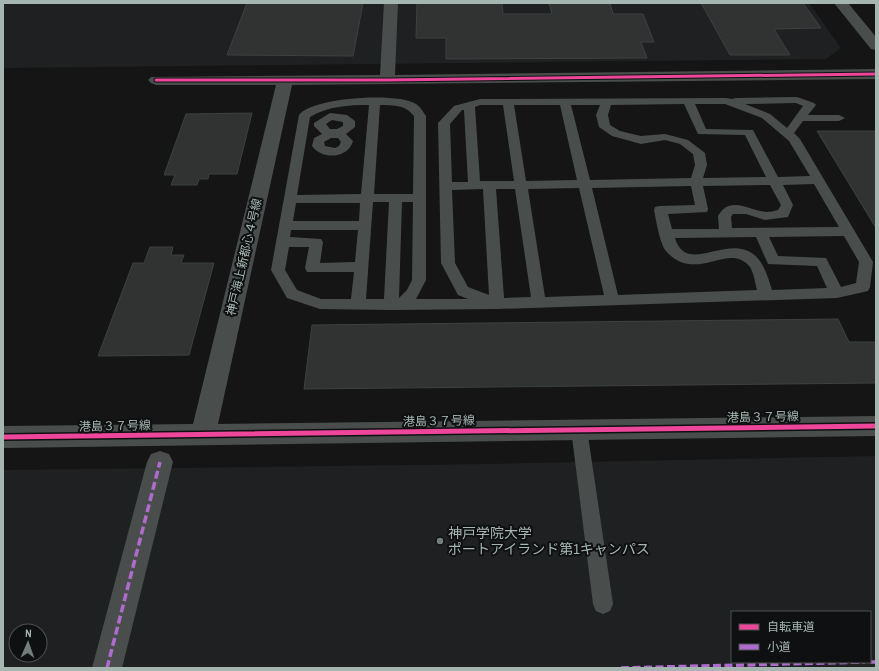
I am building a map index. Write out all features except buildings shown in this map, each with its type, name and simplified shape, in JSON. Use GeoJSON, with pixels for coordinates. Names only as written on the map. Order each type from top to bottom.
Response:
{"type":"FeatureCollection","features":[{"type":"Feature","properties":{"kind":"street"},"geometry":{"type":"LineString","coordinates":[[387,80],[391,3]]}},
{"type":"Feature","properties":{"kind":"street"},"geometry":{"type":"LineString","coordinates":[[841,3],[876,46]]}},
{"type":"Feature","properties":{"kind":"street"},"geometry":{"type":"LineString","coordinates":[[156,80],[387,80],[876,74]]}},
{"type":"Feature","properties":{"kind":"street","name":"神戸海上新都心４号線"},"geometry":{"type":"LineString","coordinates":[[203,435],[285,80]]}},
{"type":"Feature","properties":{"kind":"street","name":"港島３７号線"},"geometry":{"type":"LineString","coordinates":[[3,437],[876,426]]}},
{"type":"Feature","properties":{"kind":"street"},"geometry":{"type":"LineString","coordinates":[[107,668],[160,462]]}},
{"type":"Feature","properties":{"kind":"lane"},"geometry":{"type":"LineString","coordinates":[[497,304],[463,291],[448,263],[444,123],[458,108],[480,102],[797,100],[810,104],[788,134]]}},
{"type":"Feature","properties":{"kind":"lane"},"geometry":{"type":"LineString","coordinates":[[688,101],[702,132],[749,132],[776,180],[787,205],[783,214],[765,216],[747,210],[729,210],[724,216],[726,232]]}},
{"type":"Feature","properties":{"kind":"lane"},"geometry":{"type":"LineString","coordinates":[[394,304],[414,294],[419,280],[420,116],[412,106],[395,102],[375,103],[335,110],[322,120],[320,126],[324,131],[333,134],[346,129],[350,124],[335,110],[327,104],[313,108],[304,115],[278,270],[292,294],[320,304],[394,304],[497,304],[836,293],[863,286],[866,262],[794,139],[766,116],[726,101]]}},
{"type":"Feature","properties":{"kind":"lane"},"geometry":{"type":"LineString","coordinates":[[508,102],[539,302]]}},
{"type":"Feature","properties":{"kind":"lane"},"geometry":{"type":"LineString","coordinates":[[565,102],[612,300]]}},
{"type":"Feature","properties":{"kind":"lane"},"geometry":{"type":"LineString","coordinates":[[607,102],[602,114],[605,127],[616,134],[642,140],[665,137],[684,142],[699,153],[701,165],[696,182],[702,209],[660,210],[671,248],[688,260],[708,260],[722,252],[740,253],[754,264],[766,295]]}},
{"type":"Feature","properties":{"kind":"lane"},"geometry":{"type":"LineString","coordinates":[[358,304],[375,103]]}},
{"type":"Feature","properties":{"kind":"lane"},"geometry":{"type":"LineString","coordinates":[[469,105],[474,185]]}},
{"type":"Feature","properties":{"kind":"lane"},"geometry":{"type":"LineString","coordinates":[[799,118],[840,118]]}},
{"type":"Feature","properties":{"kind":"lane"},"geometry":{"type":"LineString","coordinates":[[446,186],[818,180]]}},
{"type":"Feature","properties":{"kind":"lane"},"geometry":{"type":"LineString","coordinates":[[489,185],[497,304]]}},
{"type":"Feature","properties":{"kind":"lane"},"geometry":{"type":"LineString","coordinates":[[394,304],[396,198]]}},
{"type":"Feature","properties":{"kind":"lane"},"geometry":{"type":"LineString","coordinates":[[290,199],[420,198]]}},
{"type":"Feature","properties":{"kind":"lane"},"geometry":{"type":"LineString","coordinates":[[285,226],[365,225]]}},
{"type":"Feature","properties":{"kind":"lane"},"geometry":{"type":"LineString","coordinates":[[667,234],[848,231]]}},
{"type":"Feature","properties":{"kind":"lane"},"geometry":{"type":"LineString","coordinates":[[760,232],[773,262],[821,261],[836,293]]}},
{"type":"Feature","properties":{"kind":"lane"},"geometry":{"type":"LineString","coordinates":[[282,242],[316,242],[312,268],[361,267]]}},
{"type":"Feature","properties":{"kind":"lane"},"geometry":{"type":"LineString","coordinates":[[579,429],[603,604]]}},
{"type":"Feature","properties":{"kind":"shaded area"},"geometry":{"type":"Polygon","coordinates":[[[3,3],[809,3],[841,48],[826,59],[3,68],[3,3]]]}},
{"type":"Feature","properties":{"kind":"shaded area","name":"神戸学院大学 ポートアイランド第1キャンパス"},"geometry":{"type":"Polygon","coordinates":[[[876,456],[876,668],[3,668],[3,470],[489,464],[876,456]]]}},
{"type":"Feature","properties":{"kind":"marked path"},"geometry":{"type":"LineString","coordinates":[[107,668],[160,462]]}},
{"type":"Feature","properties":{"kind":"marked path"},"geometry":{"type":"LineString","coordinates":[[871,662],[876,662]]}},
{"type":"Feature","properties":{"kind":"marked path"},"geometry":{"type":"LineString","coordinates":[[621,668],[824,663]]}},
{"type":"Feature","properties":{"kind":"cycle path"},"geometry":{"type":"LineString","coordinates":[[156,80],[387,80],[876,74]]}},
{"type":"Feature","properties":{"kind":"cycle path"},"geometry":{"type":"LineString","coordinates":[[3,437],[876,426]]}},
{"type":"Feature","properties":{"kind":"place","name":"神戸学院大学 ポートアイランド第1キャンパス"},"geometry":{"type":"Point","coordinates":[440,541]}}]}
